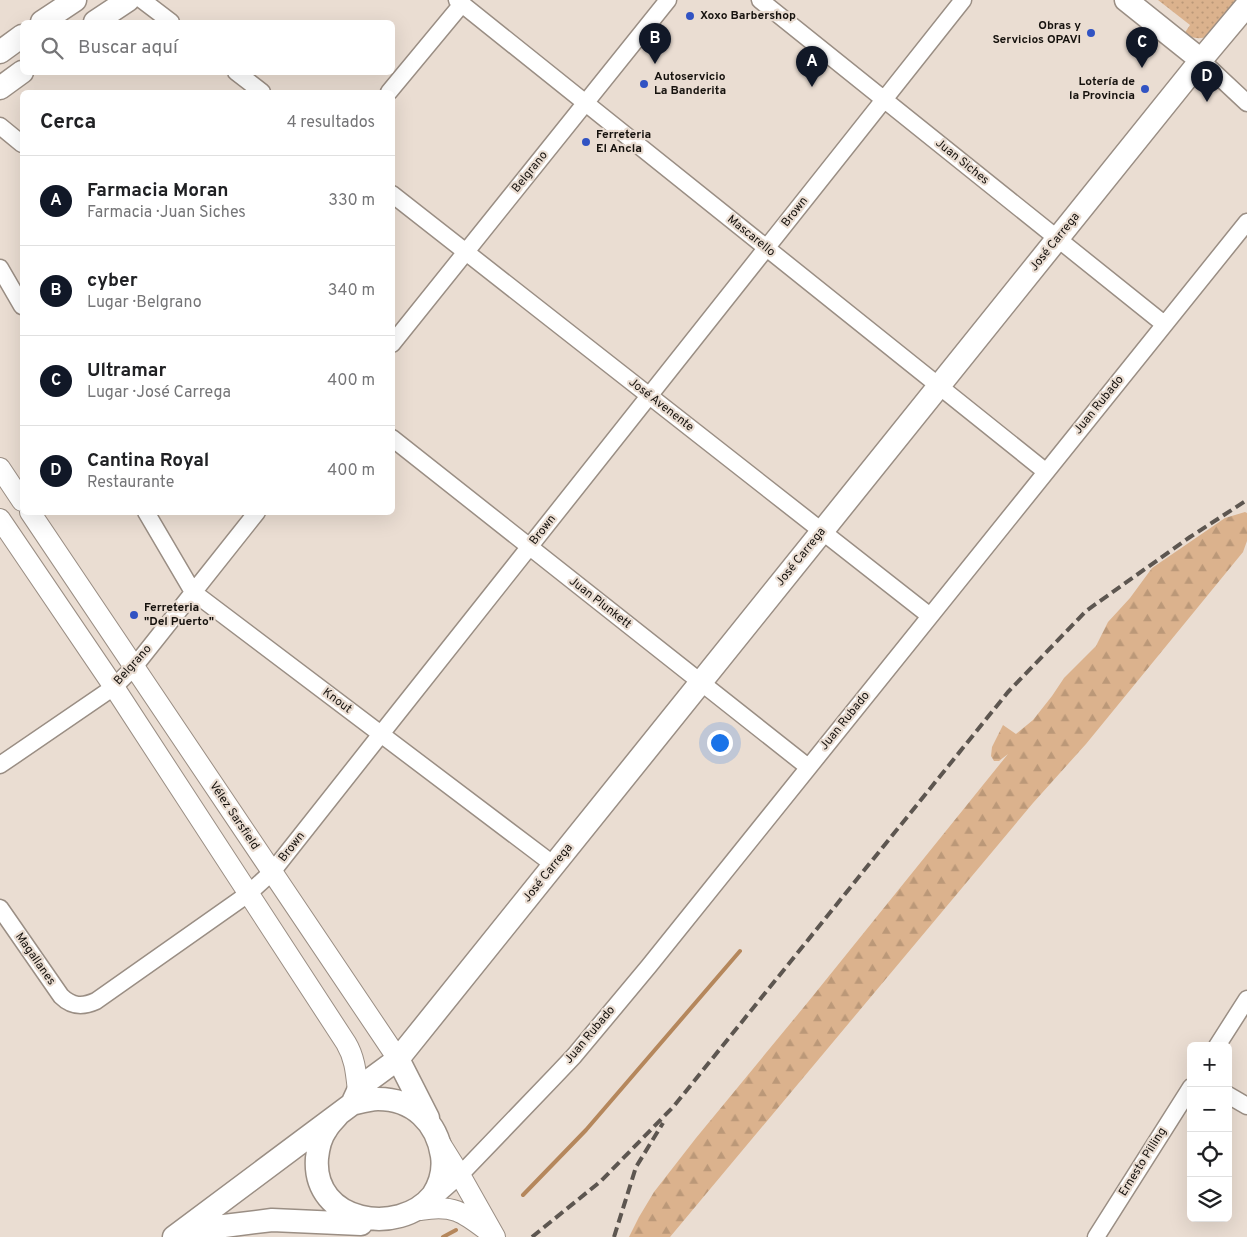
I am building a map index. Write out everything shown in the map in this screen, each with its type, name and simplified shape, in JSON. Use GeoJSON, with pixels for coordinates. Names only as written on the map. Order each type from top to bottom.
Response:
{"type":"FeatureCollection","features":[{"type":"Feature","properties":{"kind":"main road"},"geometry":{"type":"LineString","coordinates":[[45,20],[75,0]]}},
{"type":"Feature","properties":{"kind":"main road"},"geometry":{"type":"LineString","coordinates":[[98,20],[128,0]]}},
{"type":"Feature","properties":{"kind":"main road"},"geometry":{"type":"LineString","coordinates":[[1126,0],[1201,60]]}},
{"type":"Feature","properties":{"kind":"main road","name":"José Carrega"},"geometry":{"type":"LineString","coordinates":[[349,1103],[373,1076],[398,1059],[1247,5]]}},
{"type":"Feature","properties":{"kind":"main road"},"geometry":{"type":"LineString","coordinates":[[0,52],[20,37]]}},
{"type":"Feature","properties":{"kind":"main road"},"geometry":{"type":"LineString","coordinates":[[0,88],[20,73]]}},
{"type":"Feature","properties":{"kind":"main road","name":"Vélez Sarsfield"},"geometry":{"type":"LineString","coordinates":[[398,1059],[436,1134]]}},
{"type":"Feature","properties":{"kind":"main road"},"geometry":{"type":"LineString","coordinates":[[174,1237],[349,1103],[377,1099],[397,1101],[416,1110],[436,1134],[443,1165],[439,1186],[424,1207],[414,1216],[399,1223],[382,1226],[272,1220],[224,1226],[192,1237]]}},
{"type":"Feature","properties":{"kind":"main road"},"geometry":{"type":"LineString","coordinates":[[349,1103],[326,1130],[318,1148],[317,1167],[321,1186],[331,1203],[345,1216],[363,1224]]}},
{"type":"Feature","properties":{"kind":"street"},"geometry":{"type":"LineString","coordinates":[[142,0],[168,20]]}},
{"type":"Feature","properties":{"kind":"street","name":"Belgrano"},"geometry":{"type":"LineString","coordinates":[[395,340],[668,0]]}},
{"type":"Feature","properties":{"kind":"street","name":"Juan Siches"},"geometry":{"type":"LineString","coordinates":[[760,0],[1164,324]]}},
{"type":"Feature","properties":{"kind":"street","name":"Brown"},"geometry":{"type":"LineString","coordinates":[[76,1005],[81,1006],[96,1001],[248,894],[272,872],[963,0]]}},
{"type":"Feature","properties":{"kind":"street"},"geometry":{"type":"LineString","coordinates":[[391,90],[459,2]]}},
{"type":"Feature","properties":{"kind":"street","name":"Mascarello"},"geometry":{"type":"LineString","coordinates":[[459,2],[1046,471]]}},
{"type":"Feature","properties":{"kind":"street"},"geometry":{"type":"LineString","coordinates":[[1201,60],[1247,103]]}},
{"type":"Feature","properties":{"kind":"street"},"geometry":{"type":"LineString","coordinates":[[240,75],[259,90]]}},
{"type":"Feature","properties":{"kind":"street"},"geometry":{"type":"LineString","coordinates":[[0,126],[20,142]]}},
{"type":"Feature","properties":{"kind":"street","name":"José Avenente"},"geometry":{"type":"LineString","coordinates":[[395,196],[930,616]]}},
{"type":"Feature","properties":{"kind":"street","name":"Juan Rubado"},"geometry":{"type":"LineString","coordinates":[[424,1207],[460,1175],[574,1056],[1247,222]]}},
{"type":"Feature","properties":{"kind":"street"},"geometry":{"type":"LineString","coordinates":[[0,268],[20,303]]}},
{"type":"Feature","properties":{"kind":"street","name":"Juan Plunkett"},"geometry":{"type":"LineString","coordinates":[[395,440],[808,767]]}},
{"type":"Feature","properties":{"kind":"street"},"geometry":{"type":"LineString","coordinates":[[0,469],[20,498]]}},
{"type":"Feature","properties":{"kind":"street","name":"Vélez Sarsfield"},"geometry":{"type":"LineString","coordinates":[[32,515],[398,1059]]}},
{"type":"Feature","properties":{"kind":"street","name":"Knout"},"geometry":{"type":"LineString","coordinates":[[148,515],[193,592],[554,865]]}},
{"type":"Feature","properties":{"kind":"street","name":"Belgrano"},"geometry":{"type":"LineString","coordinates":[[0,764],[114,687],[134,667],[255,515]]}},
{"type":"Feature","properties":{"kind":"street"},"geometry":{"type":"LineString","coordinates":[[0,519],[114,687],[352,1053],[355,1064],[349,1103]]}},
{"type":"Feature","properties":{"kind":"street","name":"Magallanes"},"geometry":{"type":"LineString","coordinates":[[0,908],[61,996],[66,1001],[76,1005]]}},
{"type":"Feature","properties":{"kind":"street"},"geometry":{"type":"LineString","coordinates":[[1220,1042],[1247,999]]}},
{"type":"Feature","properties":{"kind":"street","name":"Ernesto Pilling"},"geometry":{"type":"LineString","coordinates":[[1096,1237],[1187,1093]]}},
{"type":"Feature","properties":{"kind":"street"},"geometry":{"type":"LineString","coordinates":[[1232,1097],[1247,1106]]}},
{"type":"Feature","properties":{"kind":"street"},"geometry":{"type":"LineString","coordinates":[[436,1134],[495,1237]]}},
{"type":"Feature","properties":{"kind":"street"},"geometry":{"type":"LineString","coordinates":[[424,1207],[452,1209],[469,1217],[495,1237]]}},
{"type":"Feature","properties":{"kind":"green space"},"geometry":{"type":"Polygon","coordinates":[[[1158,0],[1242,0],[1208,36],[1199,38],[1184,34],[1190,25],[1158,0]]]}},
{"type":"Feature","properties":{"kind":"green space"},"geometry":{"type":"Polygon","coordinates":[[[1247,513],[1247,541],[1243,552],[1086,744],[1033,803],[670,1237],[629,1237],[654,1192],[696,1138],[1008,754],[999,761],[994,761],[991,756],[992,747],[1003,725],[1016,734],[1033,720],[1064,678],[1096,646],[1108,622],[1130,598],[1152,568],[1225,518],[1247,513]]]}},
{"type":"Feature","properties":{"kind":"waterway"},"geometry":{"type":"LineString","coordinates":[[523,1195],[586,1130],[740,951]]}},
{"type":"Feature","properties":{"kind":"waterway"},"geometry":{"type":"LineString","coordinates":[[443,1237],[456,1230]]}},
{"type":"Feature","properties":{"kind":"railway"},"geometry":{"type":"LineString","coordinates":[[532,1237],[601,1181],[674,1106],[1008,692],[1086,611],[1190,537],[1247,500]]}},
{"type":"Feature","properties":{"kind":"railway"},"geometry":{"type":"LineString","coordinates":[[614,1237],[636,1167],[663,1123]]}},
{"type":"Feature","properties":{"kind":"place","name":"Xoxo Barbershop"},"geometry":{"type":"Point","coordinates":[690,16]}},
{"type":"Feature","properties":{"kind":"place","name":"Obras y Servicios OPAVI"},"geometry":{"type":"Point","coordinates":[1091,33]}},
{"type":"Feature","properties":{"kind":"place","name":"cyber"},"geometry":{"type":"Point","coordinates":[655,64]}},
{"type":"Feature","properties":{"kind":"place","name":"Ultramar"},"geometry":{"type":"Point","coordinates":[1142,68]}},
{"type":"Feature","properties":{"kind":"place","name":"Autoservicio La Banderita"},"geometry":{"type":"Point","coordinates":[644,84]}},
{"type":"Feature","properties":{"kind":"place","name":"Farmacia Moran"},"geometry":{"type":"Point","coordinates":[812,87]}},
{"type":"Feature","properties":{"kind":"place","name":"Lotería de la Provincia"},"geometry":{"type":"Point","coordinates":[1145,89]}},
{"type":"Feature","properties":{"kind":"place","name":"Cantina Royal"},"geometry":{"type":"Point","coordinates":[1207,102]}},
{"type":"Feature","properties":{"kind":"place","name":"Ferreteria El Ancla"},"geometry":{"type":"Point","coordinates":[586,142]}},
{"type":"Feature","properties":{"kind":"place","name":"Ferreteria \"Del Puerto\""},"geometry":{"type":"Point","coordinates":[134,615]}}]}
